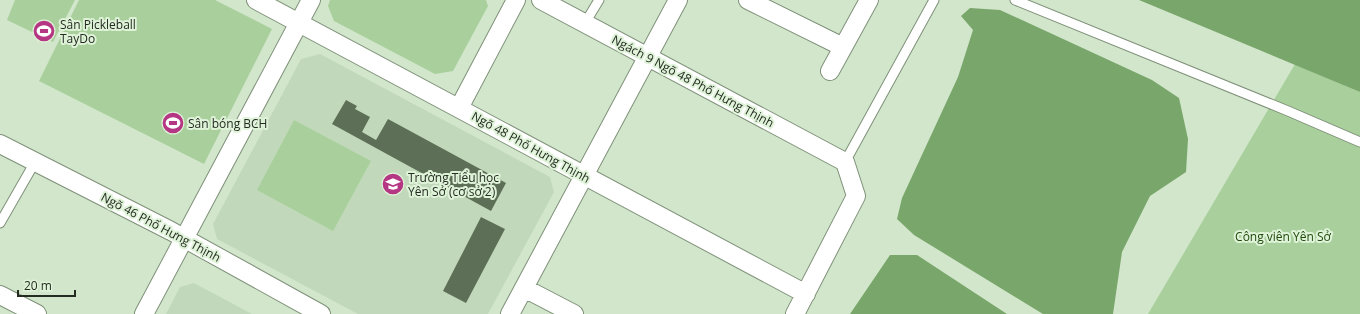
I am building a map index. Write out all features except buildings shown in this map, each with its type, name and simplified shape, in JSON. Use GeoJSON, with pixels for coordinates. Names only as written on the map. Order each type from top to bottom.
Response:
{"type":"FeatureCollection","features":[{"type":"Feature","properties":{"kind":"street","name":"Ngõ 48 Phố Hưng Thịnh"},"geometry":{"type":"LineString","coordinates":[[256,0],[806,294]]}},
{"type":"Feature","properties":{"kind":"street"},"geometry":{"type":"LineString","coordinates":[[144,314],[183,238],[311,0]]}},
{"type":"Feature","properties":{"kind":"street"},"geometry":{"type":"LineString","coordinates":[[459,108],[516,0]]}},
{"type":"Feature","properties":{"kind":"street","name":"Ngách 9 Ngõ 48 Phố Hưng Thịnh"},"geometry":{"type":"LineString","coordinates":[[541,0],[845,162]]}},
{"type":"Feature","properties":{"kind":"street"},"geometry":{"type":"LineString","coordinates":[[510,314],[678,0]]}},
{"type":"Feature","properties":{"kind":"street"},"geometry":{"type":"LineString","coordinates":[[748,0],[843,47]]}},
{"type":"Feature","properties":{"kind":"street"},"geometry":{"type":"LineString","coordinates":[[830,71],[869,0]]}},
{"type":"Feature","properties":{"kind":"street","name":"Ngõ 46 Phố Hưng Thịnh"},"geometry":{"type":"LineString","coordinates":[[0,144],[183,238],[321,314]]}},
{"type":"Feature","properties":{"kind":"street"},"geometry":{"type":"LineString","coordinates":[[795,314],[856,196],[845,162]]}},
{"type":"Feature","properties":{"kind":"street"},"geometry":{"type":"LineString","coordinates":[[524,288],[574,314]]}},
{"type":"Feature","properties":{"kind":"street"},"geometry":{"type":"LineString","coordinates":[[0,295],[36,314]]}},
{"type":"Feature","properties":{"kind":"lane"},"geometry":{"type":"LineString","coordinates":[[585,23],[599,0]]}},
{"type":"Feature","properties":{"kind":"lane"},"geometry":{"type":"LineString","coordinates":[[845,162],[934,0]]}},
{"type":"Feature","properties":{"kind":"lane"},"geometry":{"type":"LineString","coordinates":[[1015,0],[1288,111],[1360,142]]}},
{"type":"Feature","properties":{"kind":"lane"},"geometry":{"type":"LineString","coordinates":[[0,223],[35,162]]}},
{"type":"Feature","properties":{"kind":"shaded area"},"geometry":{"type":"Polygon","coordinates":[[[1139,0],[1360,0],[1360,92],[1139,0]]]}},
{"type":"Feature","properties":{"kind":"shaded area"},"geometry":{"type":"Polygon","coordinates":[[[970,8],[1000,10],[1152,80],[1179,98],[1188,139],[1186,172],[1150,196],[1122,252],[1113,314],[1043,314],[914,235],[897,219],[902,198],[958,77],[973,30],[961,16],[970,8]]]}},
{"type":"Feature","properties":{"kind":"shaded area","name":"Trường Tiểu học Yên Sở (cơ sở 2)"},"geometry":{"type":"Polygon","coordinates":[[[320,54],[550,177],[554,192],[488,314],[358,314],[217,239],[213,224],[301,59],[320,54]]]}},
{"type":"Feature","properties":{"kind":"shaded area"},"geometry":{"type":"Polygon","coordinates":[[[890,255],[917,255],[1007,314],[850,314],[890,255]]]}},
{"type":"Feature","properties":{"kind":"shaded area"},"geometry":{"type":"Polygon","coordinates":[[[194,283],[252,314],[166,314],[180,287],[194,283]]]}},
{"type":"Feature","properties":{"kind":"green space","name":"Sân Pickleball TayDo"},"geometry":{"type":"Polygon","coordinates":[[[15,0],[75,0],[53,42],[7,20],[15,0]]]}},
{"type":"Feature","properties":{"kind":"green space","name":"Sân bóng BCH"},"geometry":{"type":"Polygon","coordinates":[[[79,0],[215,0],[272,29],[204,164],[39,81],[79,0]]]}},
{"type":"Feature","properties":{"kind":"green space"},"geometry":{"type":"Polygon","coordinates":[[[330,0],[486,0],[488,6],[453,71],[435,74],[334,21],[328,6],[330,0]]]}},
{"type":"Feature","properties":{"kind":"green space","name":"Công viên Yên Sở"},"geometry":{"type":"Polygon","coordinates":[[[1295,64],[1360,92],[1360,314],[1148,314],[1295,64]]]}},
{"type":"Feature","properties":{"kind":"green space"},"geometry":{"type":"Polygon","coordinates":[[[294,120],[371,161],[333,231],[257,190],[294,120]]]}},
{"type":"Feature","properties":{"kind":"place","name":"Sân Pickleball TayDo"},"geometry":{"type":"Point","coordinates":[44,31]}},
{"type":"Feature","properties":{"kind":"place","name":"Sân bóng BCH"},"geometry":{"type":"Point","coordinates":[173,123]}},
{"type":"Feature","properties":{"kind":"place","name":"Trường Tiểu học Yên Sở (cơ sở 2)"},"geometry":{"type":"Point","coordinates":[393,184]}}]}
